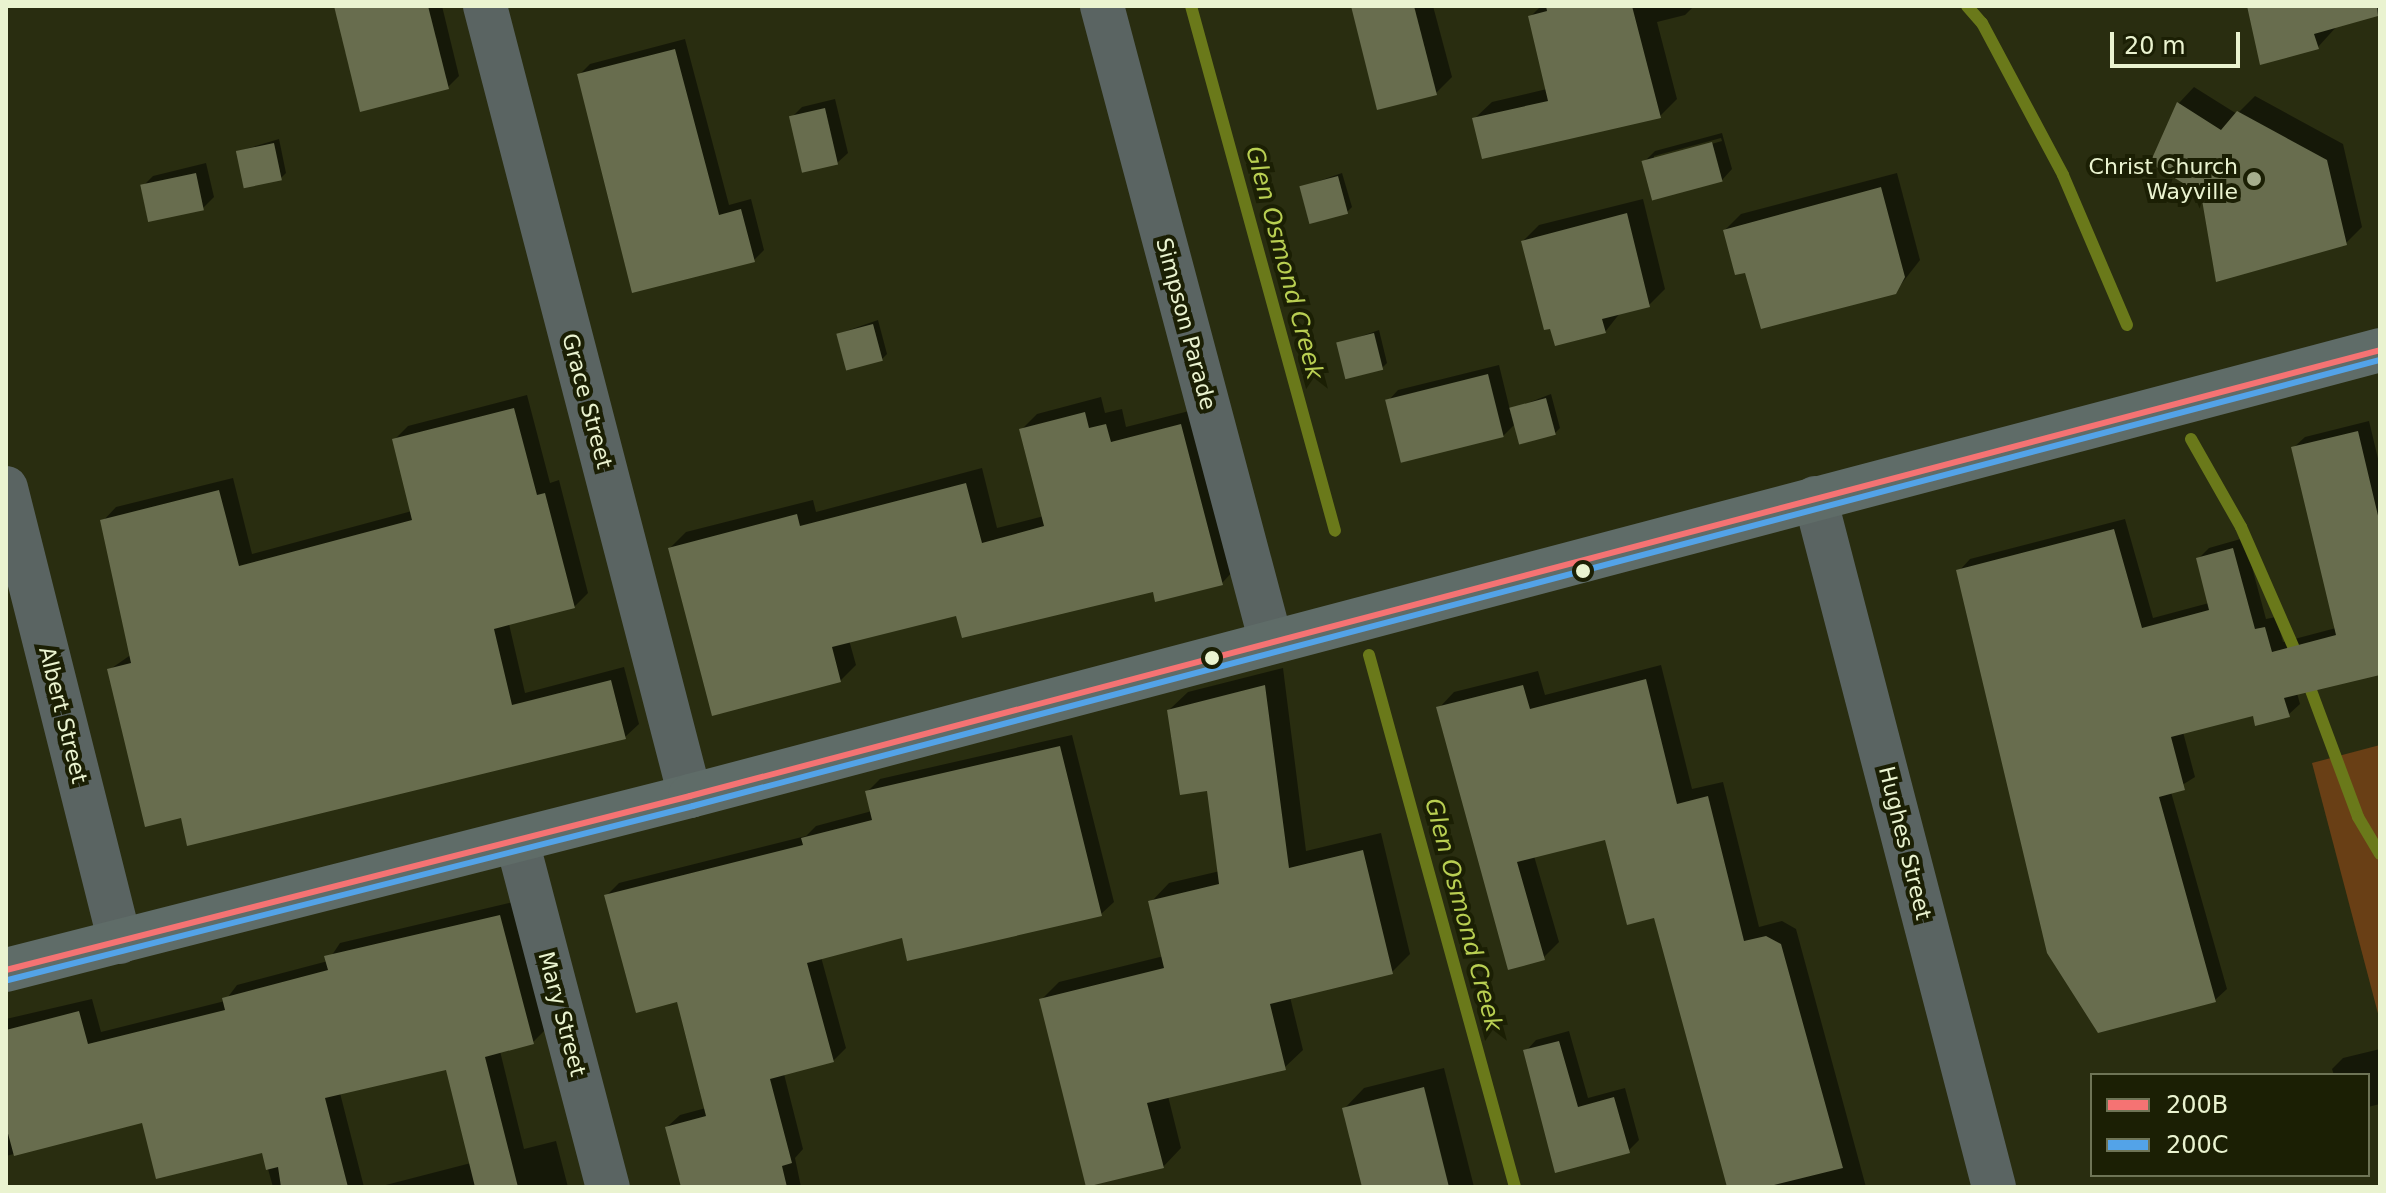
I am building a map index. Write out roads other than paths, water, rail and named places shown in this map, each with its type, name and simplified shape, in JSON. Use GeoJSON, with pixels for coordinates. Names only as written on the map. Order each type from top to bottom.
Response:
{"type":"FeatureCollection","features":[{"type":"Feature","properties":{"kind":"main road"},"geometry":{"type":"LineString","coordinates":[[6,970],[690,796],[2380,350]]}},
{"type":"Feature","properties":{"kind":"street","name":"Grace Street"},"geometry":{"type":"LineString","coordinates":[[485,6],[690,796]]}},
{"type":"Feature","properties":{"kind":"street","name":"Simpson Parade"},"geometry":{"type":"LineString","coordinates":[[1102,6],[1271,642]]}},
{"type":"Feature","properties":{"kind":"street","name":"Albert Street"},"geometry":{"type":"LineString","coordinates":[[6,488],[120,942]]}},
{"type":"Feature","properties":{"kind":"street","name":"Hughes Street"},"geometry":{"type":"LineString","coordinates":[[1815,498],[1994,1187]]}},
{"type":"Feature","properties":{"kind":"street","name":"Mary Street"},"geometry":{"type":"LineString","coordinates":[[517,841],[608,1187]]}},
{"type":"Feature","properties":{"kind":"waterway","name":"Glen Osmond Creek"},"geometry":{"type":"LineString","coordinates":[[1191,6],[1335,531]]}},
{"type":"Feature","properties":{"kind":"waterway"},"geometry":{"type":"LineString","coordinates":[[1967,6],[1982,23],[2063,175],[2127,325]]}},
{"type":"Feature","properties":{"kind":"waterway"},"geometry":{"type":"LineString","coordinates":[[2191,439],[2241,527],[2299,660]]}},
{"type":"Feature","properties":{"kind":"waterway","name":"Glen Osmond Creek"},"geometry":{"type":"LineString","coordinates":[[1369,655],[1515,1187]]}},
{"type":"Feature","properties":{"kind":"waterway"},"geometry":{"type":"LineString","coordinates":[[2306,677],[2358,817],[2380,854]]}},
{"type":"Feature","properties":{"kind":"place","name":"Christ Church Wayville"},"geometry":{"type":"Point","coordinates":[2254,179]}}]}
